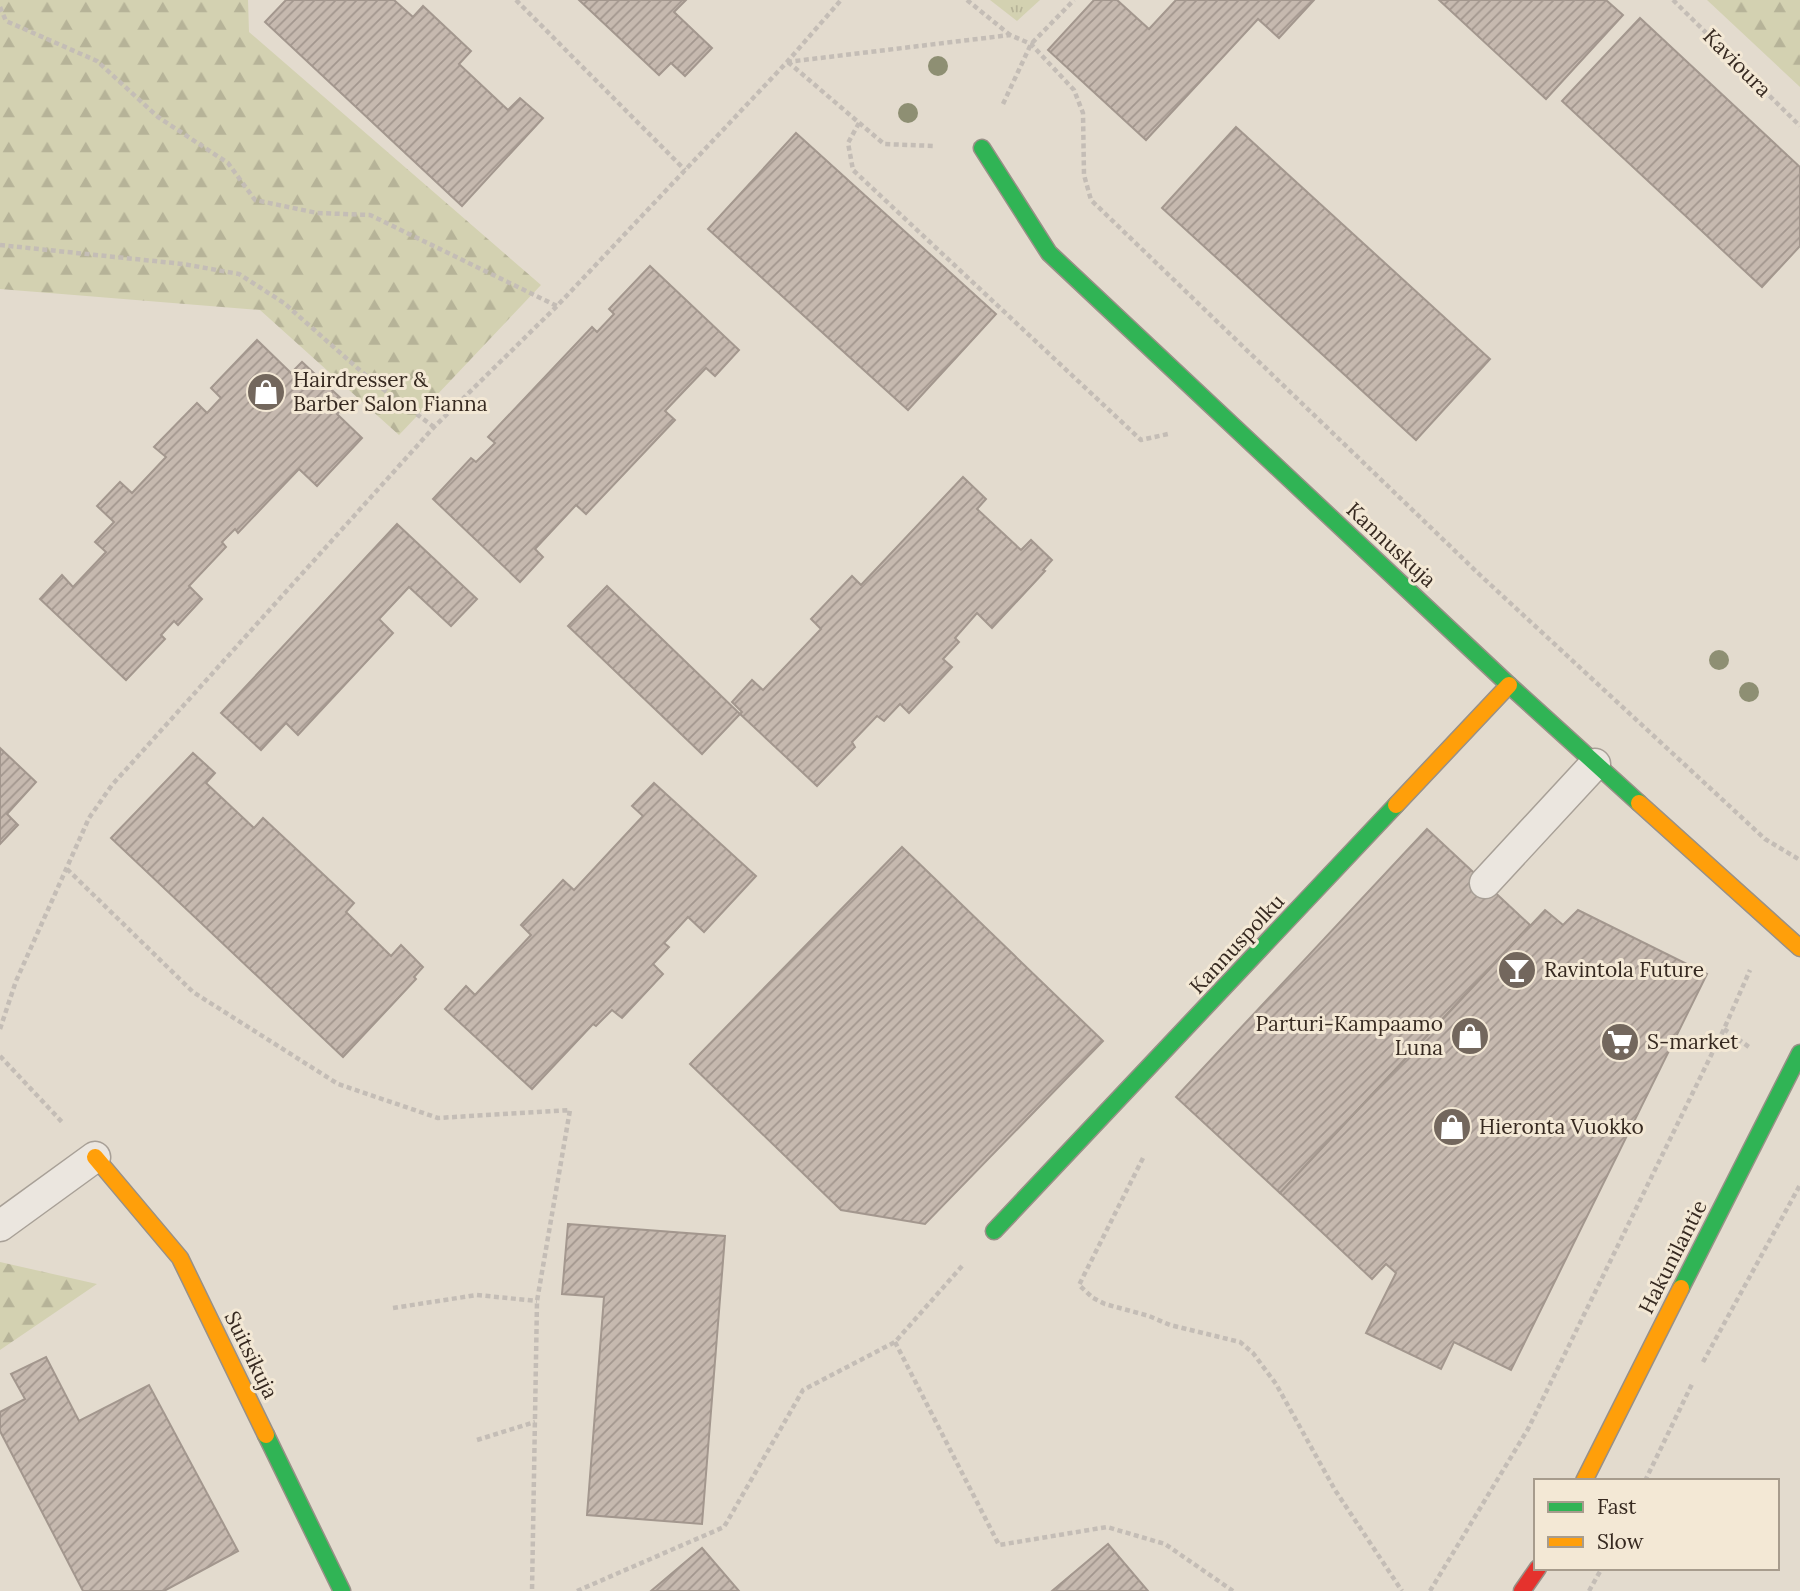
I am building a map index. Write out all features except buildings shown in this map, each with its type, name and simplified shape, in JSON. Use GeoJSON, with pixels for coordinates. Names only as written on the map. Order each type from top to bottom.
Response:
{"type":"FeatureCollection","features":[{"type":"Feature","properties":{"kind":"street","name":"Kannuskuja"},"geometry":{"type":"LineString","coordinates":[[982,148],[1049,253],[1509,685],[1800,948]]}},
{"type":"Feature","properties":{"kind":"street","name":"Kannuspolku"},"geometry":{"type":"LineString","coordinates":[[993,1231],[1509,685]]}},
{"type":"Feature","properties":{"kind":"street","name":"Hakunilantie"},"geometry":{"type":"LineString","coordinates":[[1585,1479],[1800,1053]]}},
{"type":"Feature","properties":{"kind":"street","name":"Suitsikuja"},"geometry":{"type":"LineString","coordinates":[[94,1157],[180,1258],[342,1591]]}},
{"type":"Feature","properties":{"kind":"street"},"geometry":{"type":"LineString","coordinates":[[1521,1591],[1537,1570]]}},
{"type":"Feature","properties":{"kind":"lane"},"geometry":{"type":"LineString","coordinates":[[1485,883],[1595,764]]}},
{"type":"Feature","properties":{"kind":"lane"},"geometry":{"type":"LineString","coordinates":[[0,1226],[94,1157]]}},
{"type":"Feature","properties":{"kind":"path"},"geometry":{"type":"LineString","coordinates":[[516,0],[685,170]]}},
{"type":"Feature","properties":{"kind":"path"},"geometry":{"type":"LineString","coordinates":[[0,1028],[16,981],[89,818],[112,785],[434,427],[557,306],[787,62],[841,0]]}},
{"type":"Feature","properties":{"kind":"path"},"geometry":{"type":"LineString","coordinates":[[967,0],[1010,35],[1031,44],[1074,90],[1083,113],[1084,175],[1091,200],[1490,585],[1765,839],[1800,860]]}},
{"type":"Feature","properties":{"kind":"path"},"geometry":{"type":"LineString","coordinates":[[787,62],[884,145],[982,148],[1031,44],[1074,0]]}},
{"type":"Feature","properties":{"kind":"path","name":"Kavioura"},"geometry":{"type":"LineString","coordinates":[[1673,0],[1800,126]]}},
{"type":"Feature","properties":{"kind":"path"},"geometry":{"type":"LineString","coordinates":[[0,8],[5,20],[97,61],[158,117],[228,163],[256,200],[317,213],[370,215],[557,306]]}},
{"type":"Feature","properties":{"kind":"path"},"geometry":{"type":"LineString","coordinates":[[787,62],[1010,35]]}},
{"type":"Feature","properties":{"kind":"path"},"geometry":{"type":"LineString","coordinates":[[859,122],[848,143],[853,170],[1141,440],[1170,433]]}},
{"type":"Feature","properties":{"kind":"path"},"geometry":{"type":"LineString","coordinates":[[0,245],[183,264],[239,274],[284,303],[372,381],[434,427]]}},
{"type":"Feature","properties":{"kind":"path"},"geometry":{"type":"LineString","coordinates":[[67,869],[193,992],[338,1084],[438,1118],[570,1110],[537,1301],[532,1591]]}},
{"type":"Feature","properties":{"kind":"path"},"geometry":{"type":"LineString","coordinates":[[1430,1591],[1528,1429],[1724,1029]]}},
{"type":"Feature","properties":{"kind":"path"},"geometry":{"type":"LineString","coordinates":[[0,1056],[94,1157]]}},
{"type":"Feature","properties":{"kind":"path"},"geometry":{"type":"LineString","coordinates":[[1143,1158],[1080,1285],[1093,1298],[1105,1304],[1149,1316],[1170,1325],[1240,1342],[1253,1353],[1276,1384],[1335,1490],[1402,1591]]}},
{"type":"Feature","properties":{"kind":"path"},"geometry":{"type":"LineString","coordinates":[[1702,1365],[1800,1185]]}},
{"type":"Feature","properties":{"kind":"path"},"geometry":{"type":"LineString","coordinates":[[577,1591],[724,1527],[803,1390],[895,1342],[993,1231]]}},
{"type":"Feature","properties":{"kind":"path"},"geometry":{"type":"LineString","coordinates":[[393,1308],[477,1296],[537,1301]]}},
{"type":"Feature","properties":{"kind":"path"},"geometry":{"type":"LineString","coordinates":[[895,1342],[999,1545],[1107,1527],[1165,1544],[1233,1591]]}},
{"type":"Feature","properties":{"kind":"path"},"geometry":{"type":"LineString","coordinates":[[1646,1479],[1696,1377]]}},
{"type":"Feature","properties":{"kind":"path"},"geometry":{"type":"LineString","coordinates":[[477,1440],[535,1422]]}},
{"type":"Feature","properties":{"kind":"path"},"geometry":{"type":"LineString","coordinates":[[1588,1591],[1601,1570]]}},
{"type":"Feature","properties":{"kind":"green space"},"geometry":{"type":"Polygon","coordinates":[[[0,0],[248,0],[249,32],[541,285],[399,435],[260,310],[0,289],[0,0]]]}},
{"type":"Feature","properties":{"kind":"green space"},"geometry":{"type":"Polygon","coordinates":[[[990,0],[1040,0],[1017,21],[990,0]]]}},
{"type":"Feature","properties":{"kind":"green space"},"geometry":{"type":"Polygon","coordinates":[[[1707,0],[1800,0],[1800,87],[1707,0]]]}},
{"type":"Feature","properties":{"kind":"green space"},"geometry":{"type":"Polygon","coordinates":[[[0,1262],[97,1284],[0,1350],[0,1262]]]}},
{"type":"Feature","properties":{"kind":"traffic: fast"},"geometry":{"type":"LineString","coordinates":[[982,148],[1049,253],[1509,685],[1639,803]]}},
{"type":"Feature","properties":{"kind":"traffic: fast"},"geometry":{"type":"LineString","coordinates":[[994,1231],[1396,805]]}},
{"type":"Feature","properties":{"kind":"traffic: fast"},"geometry":{"type":"LineString","coordinates":[[1681,1288],[1800,1053]]}},
{"type":"Feature","properties":{"kind":"traffic: fast"},"geometry":{"type":"LineString","coordinates":[[266,1435],[342,1591]]}},
{"type":"Feature","properties":{"kind":"traffic: slow"},"geometry":{"type":"LineString","coordinates":[[1396,805],[1509,685]]}},
{"type":"Feature","properties":{"kind":"traffic: slow"},"geometry":{"type":"LineString","coordinates":[[1639,803],[1800,948]]}},
{"type":"Feature","properties":{"kind":"traffic: slow"},"geometry":{"type":"LineString","coordinates":[[95,1157],[180,1258],[266,1435]]}},
{"type":"Feature","properties":{"kind":"traffic: slow"},"geometry":{"type":"LineString","coordinates":[[1585,1479],[1681,1288]]}},
{"type":"Feature","properties":{"kind":"traffic: jam"},"geometry":{"type":"LineString","coordinates":[[1522,1591],[1537,1570]]}},
{"type":"Feature","properties":{"kind":"place","name":"Hairdresser & Barber Salon Fianna"},"geometry":{"type":"Point","coordinates":[266,392]}},
{"type":"Feature","properties":{"kind":"place","name":"Ravintola Future"},"geometry":{"type":"Point","coordinates":[1517,970]}},
{"type":"Feature","properties":{"kind":"place","name":"Parturi-Kampaamo Luna"},"geometry":{"type":"Point","coordinates":[1470,1036]}},
{"type":"Feature","properties":{"kind":"place","name":"S-market"},"geometry":{"type":"Point","coordinates":[1620,1042]}},
{"type":"Feature","properties":{"kind":"place","name":"Hieronta Vuokko"},"geometry":{"type":"Point","coordinates":[1452,1127]}}]}
